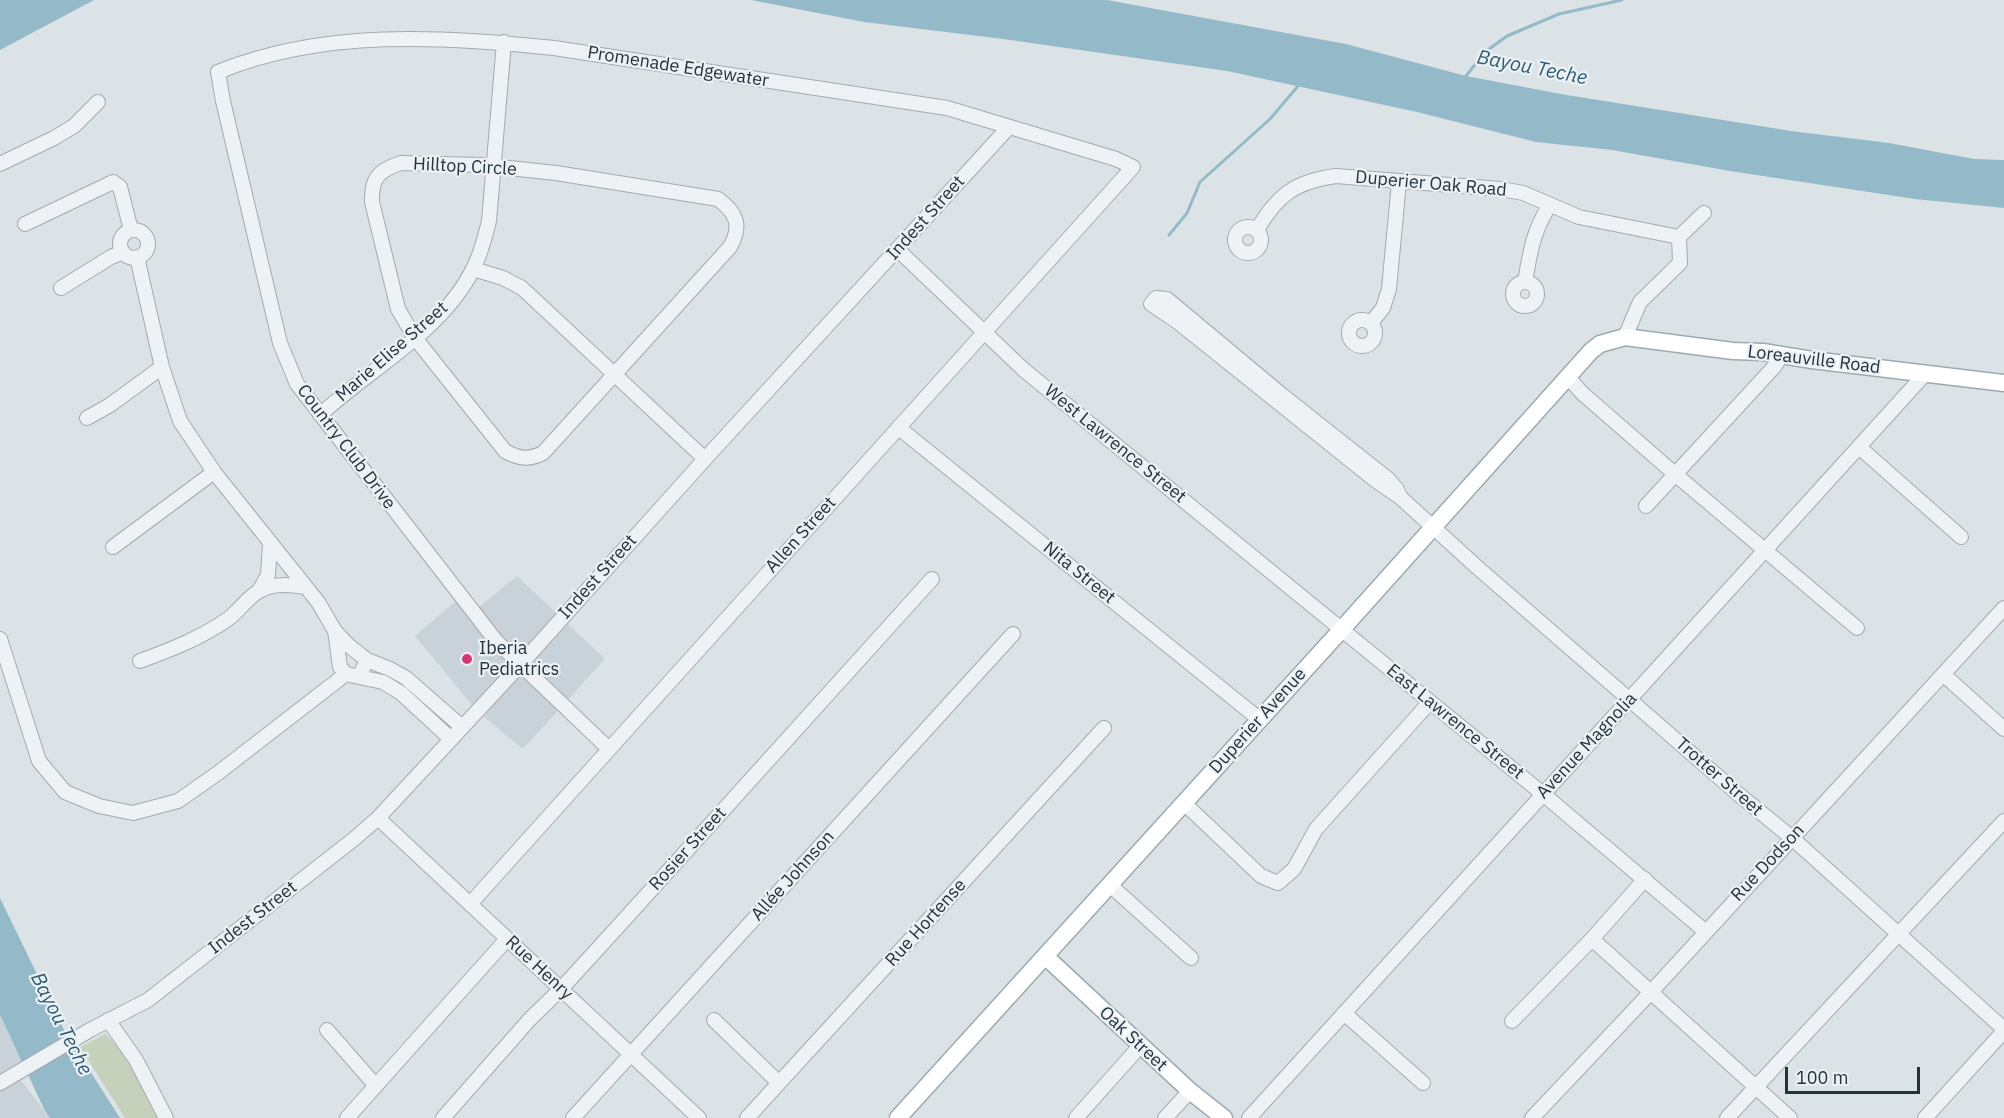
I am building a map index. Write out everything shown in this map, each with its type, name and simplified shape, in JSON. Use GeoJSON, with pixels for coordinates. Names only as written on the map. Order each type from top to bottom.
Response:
{"type":"FeatureCollection","features":[{"type":"Feature","properties":{"kind":"main road","name":"Loreauville Road"},"geometry":{"type":"LineString","coordinates":[[1625,337],[2004,383]]}},
{"type":"Feature","properties":{"kind":"main road","name":"Duperier Avenue"},"geometry":{"type":"LineString","coordinates":[[898,1118],[1591,351],[1600,344],[1625,337]]}},
{"type":"Feature","properties":{"kind":"main road","name":"Oak Street"},"geometry":{"type":"LineString","coordinates":[[1045,956],[1190,1091],[1224,1118]]}},
{"type":"Feature","properties":{"kind":"street","name":"Promenade Edgewater"},"geometry":{"type":"LineString","coordinates":[[218,72],[259,57],[323,43],[372,40],[504,42],[947,108],[1116,159],[1133,167]]}},
{"type":"Feature","properties":{"kind":"street","name":"Marie Elise Street"},"geometry":{"type":"LineString","coordinates":[[320,415],[438,318],[460,291],[473,269],[484,242],[489,221],[504,42]]}},
{"type":"Feature","properties":{"kind":"street","name":"Country Club Drive"},"geometry":{"type":"LineString","coordinates":[[218,72],[280,343],[297,384],[496,641],[609,749]]}},
{"type":"Feature","properties":{"kind":"street"},"geometry":{"type":"LineString","coordinates":[[0,164],[74,126],[98,102]]}},
{"type":"Feature","properties":{"kind":"street","name":"Indest Street"},"geometry":{"type":"LineString","coordinates":[[0,1083],[90,1030],[147,1000],[378,818],[1009,127]]}},
{"type":"Feature","properties":{"kind":"street","name":"Hilltop Circle"},"geometry":{"type":"LineString","coordinates":[[401,163],[494,167],[556,174],[718,199],[728,206],[734,215],[738,226],[730,247],[543,453],[534,457],[524,459],[505,452],[415,338],[398,309],[372,202],[371,191],[374,180],[385,168],[401,163]]}},
{"type":"Feature","properties":{"kind":"street","name":"Allen Street"},"geometry":{"type":"LineString","coordinates":[[470,904],[1133,167]]}},
{"type":"Feature","properties":{"kind":"street","name":"Duperier Oak Road"},"geometry":{"type":"LineString","coordinates":[[1257,230],[1277,202],[1294,188],[1314,179],[1336,176],[1501,189],[1523,193],[1578,217],[1679,237]]}},
{"type":"Feature","properties":{"kind":"street"},"geometry":{"type":"LineString","coordinates":[[25,224],[113,182],[120,187],[131,230]]}},
{"type":"Feature","properties":{"kind":"street"},"geometry":{"type":"LineString","coordinates":[[1371,323],[1383,308],[1389,289],[1399,182]]}},
{"type":"Feature","properties":{"kind":"street"},"geometry":{"type":"LineString","coordinates":[[1525,282],[1531,247],[1538,224],[1549,206]]}},
{"type":"Feature","properties":{"kind":"street"},"geometry":{"type":"LineString","coordinates":[[1625,337],[1640,302],[1680,262],[1679,237],[1704,213]]}},
{"type":"Feature","properties":{"kind":"street"},"geometry":{"type":"LineString","coordinates":[[131,230],[142,232],[148,241],[146,251],[137,257],[123,252],[120,241],[122,236],[131,230]]}},
{"type":"Feature","properties":{"kind":"street","name":"West Lawrence Street"},"geometry":{"type":"LineString","coordinates":[[897,249],[1033,377],[1342,629]]}},
{"type":"Feature","properties":{"kind":"street"},"geometry":{"type":"LineString","coordinates":[[61,288],[123,252]]}},
{"type":"Feature","properties":{"kind":"street"},"geometry":{"type":"LineString","coordinates":[[137,257],[162,367],[180,421],[214,472],[318,602],[335,631],[348,645],[367,660],[406,678],[462,727]]}},
{"type":"Feature","properties":{"kind":"street"},"geometry":{"type":"LineString","coordinates":[[473,269],[503,278],[522,288],[705,459]]}},
{"type":"Feature","properties":{"kind":"street","name":"Trotter Street"},"geometry":{"type":"LineString","coordinates":[[1200,333],[1364,466],[1388,479],[1401,498],[1478,568],[1737,794],[1792,838],[2004,1030]]}},
{"type":"Feature","properties":{"kind":"street"},"geometry":{"type":"LineString","coordinates":[[1646,507],[1774,367],[1782,355]]}},
{"type":"Feature","properties":{"kind":"street"},"geometry":{"type":"LineString","coordinates":[[87,418],[110,405],[162,367]]}},
{"type":"Feature","properties":{"kind":"street","name":"Avenue Magnolia"},"geometry":{"type":"LineString","coordinates":[[1249,1118],[1925,374]]}},
{"type":"Feature","properties":{"kind":"street"},"geometry":{"type":"LineString","coordinates":[[1568,377],[1582,393],[1676,475],[1857,628]]}},
{"type":"Feature","properties":{"kind":"street","name":"Nita Street"},"geometry":{"type":"LineString","coordinates":[[899,428],[1259,719]]}},
{"type":"Feature","properties":{"kind":"street"},"geometry":{"type":"LineString","coordinates":[[1859,447],[1961,537]]}},
{"type":"Feature","properties":{"kind":"street"},"geometry":{"type":"LineString","coordinates":[[113,547],[214,472]]}},
{"type":"Feature","properties":{"kind":"street"},"geometry":{"type":"LineString","coordinates":[[140,661],[183,644],[228,619],[259,591],[268,575],[270,544]]}},
{"type":"Feature","properties":{"kind":"street","name":"Rosier Street"},"geometry":{"type":"LineString","coordinates":[[443,1118],[530,1019],[561,988],[932,579]]}},
{"type":"Feature","properties":{"kind":"street"},"geometry":{"type":"LineString","coordinates":[[259,591],[277,585],[291,584],[304,587]]}},
{"type":"Feature","properties":{"kind":"street","name":"Rue Dodson"},"geometry":{"type":"LineString","coordinates":[[1532,1118],[2004,608]]}},
{"type":"Feature","properties":{"kind":"street","name":"East Lawrence Street"},"geometry":{"type":"LineString","coordinates":[[1342,629],[1706,932]]}},
{"type":"Feature","properties":{"kind":"street"},"geometry":{"type":"LineString","coordinates":[[335,631],[340,667],[352,676],[383,682],[401,693],[451,739]]}},
{"type":"Feature","properties":{"kind":"street","name":"Allée Johnson"},"geometry":{"type":"LineString","coordinates":[[573,1118],[1013,634]]}},
{"type":"Feature","properties":{"kind":"street"},"geometry":{"type":"LineString","coordinates":[[0,639],[39,761],[65,792],[99,806],[133,813],[178,801],[352,676],[367,660]]}},
{"type":"Feature","properties":{"kind":"street"},"geometry":{"type":"LineString","coordinates":[[1943,674],[2004,729]]}},
{"type":"Feature","properties":{"kind":"street"},"geometry":{"type":"LineString","coordinates":[[1184,803],[1261,876],[1278,883],[1294,869],[1316,829],[1430,702]]}},
{"type":"Feature","properties":{"kind":"street","name":"Rue Hortense"},"geometry":{"type":"LineString","coordinates":[[747,1118],[1104,728]]}},
{"type":"Feature","properties":{"kind":"street","name":"Rue Henry"},"geometry":{"type":"LineString","coordinates":[[378,818],[699,1118]]}},
{"type":"Feature","properties":{"kind":"street"},"geometry":{"type":"LineString","coordinates":[[1726,1118],[2004,821]]}},
{"type":"Feature","properties":{"kind":"street"},"geometry":{"type":"LineString","coordinates":[[1512,1021],[1592,939],[1645,879]]}},
{"type":"Feature","properties":{"kind":"street"},"geometry":{"type":"LineString","coordinates":[[1110,885],[1191,958]]}},
{"type":"Feature","properties":{"kind":"street"},"geometry":{"type":"LineString","coordinates":[[347,1118],[507,939]]}},
{"type":"Feature","properties":{"kind":"street"},"geometry":{"type":"LineString","coordinates":[[1592,939],[1790,1118]]}},
{"type":"Feature","properties":{"kind":"street"},"geometry":{"type":"LineString","coordinates":[[1344,1013],[1423,1083]]}},
{"type":"Feature","properties":{"kind":"street"},"geometry":{"type":"LineString","coordinates":[[108,1020],[136,1060],[166,1118]]}},
{"type":"Feature","properties":{"kind":"street"},"geometry":{"type":"LineString","coordinates":[[714,1020],[779,1083]]}},
{"type":"Feature","properties":{"kind":"street"},"geometry":{"type":"LineString","coordinates":[[327,1030],[376,1086]]}},
{"type":"Feature","properties":{"kind":"street"},"geometry":{"type":"LineString","coordinates":[[1925,1118],[2004,1030]]}},
{"type":"Feature","properties":{"kind":"street"},"geometry":{"type":"LineString","coordinates":[[1076,1118],[1140,1045]]}},
{"type":"Feature","properties":{"kind":"street"},"geometry":{"type":"LineString","coordinates":[[1165,1118],[1190,1091]]}},
{"type":"Feature","properties":{"kind":"shaded area"},"geometry":{"type":"Polygon","coordinates":[[[517,576],[605,659],[523,749],[477,711],[415,636],[456,601],[469,615],[517,576]]]}},
{"type":"Feature","properties":{"kind":"shaded area"},"geometry":{"type":"Polygon","coordinates":[[[0,1016],[22,1061],[0,1079],[0,1016]]]}},
{"type":"Feature","properties":{"kind":"shaded area"},"geometry":{"type":"Polygon","coordinates":[[[20,1079],[50,1118],[0,1118],[0,1089],[20,1079]]]}},
{"type":"Feature","properties":{"kind":"green space"},"geometry":{"type":"Polygon","coordinates":[[[105,1034],[122,1052],[159,1118],[125,1118],[80,1047],[105,1034]]]}},
{"type":"Feature","properties":{"kind":"water"},"geometry":{"type":"Polygon","coordinates":[[[0,0],[94,0],[0,50],[0,0]]]}},
{"type":"Feature","properties":{"kind":"water"},"geometry":{"type":"Polygon","coordinates":[[[751,0],[1107,0],[1346,44],[1466,76],[1561,94],[1791,131],[1889,143],[1974,159],[2004,160],[2004,208],[1915,199],[1730,171],[1612,150],[1536,142],[1417,112],[1227,71],[864,22],[751,0]]]}},
{"type":"Feature","properties":{"kind":"water","name":"Bayou Teche"},"geometry":{"type":"Polygon","coordinates":[[[0,898],[65,1032],[120,1118],[50,1118],[45,1111],[0,1015],[0,898]]]}},
{"type":"Feature","properties":{"kind":"waterway","name":"Bayou Teche"},"geometry":{"type":"LineString","coordinates":[[1466,76],[1485,52],[1507,36],[1559,14],[1622,0]]}},
{"type":"Feature","properties":{"kind":"waterway"},"geometry":{"type":"LineString","coordinates":[[1169,235],[1187,213],[1200,182],[1270,119],[1298,86]]}},
{"type":"Feature","properties":{"kind":"place","name":"Iberia Pediatrics"},"geometry":{"type":"Point","coordinates":[467,659]}}]}
